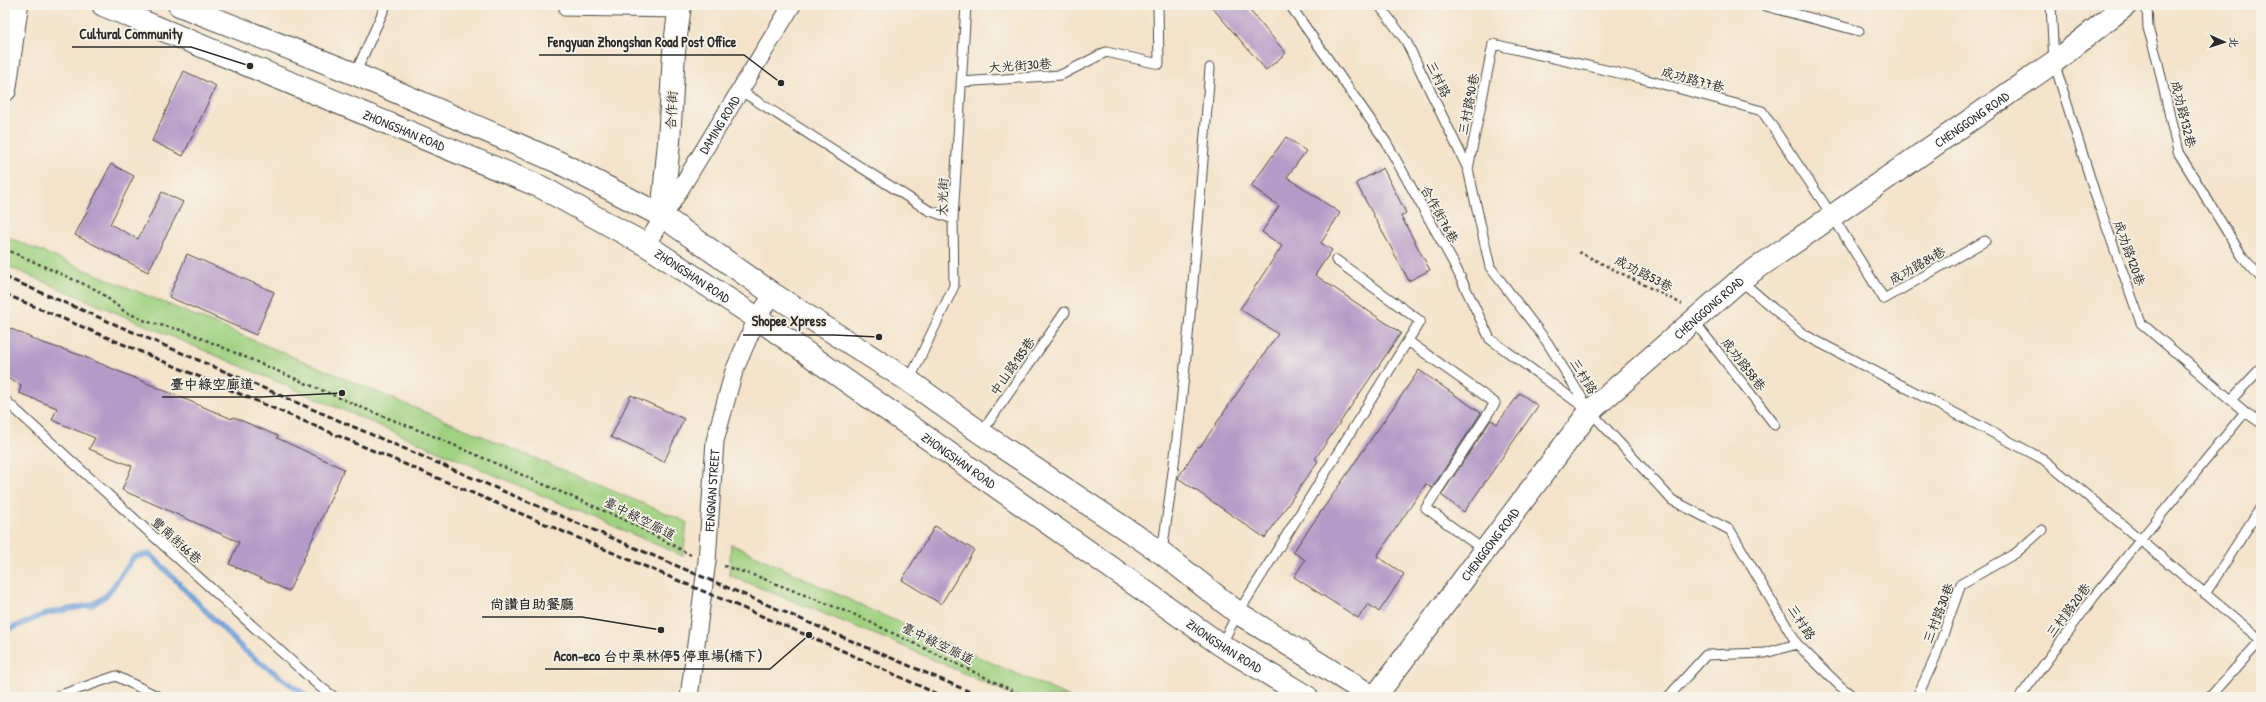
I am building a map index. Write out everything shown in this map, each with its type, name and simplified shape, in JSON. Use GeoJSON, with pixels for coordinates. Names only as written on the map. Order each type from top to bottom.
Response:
{"type":"FeatureCollection","features":[{"type":"Feature","properties":{"kind":"main road"},"geometry":{"type":"LineString","coordinates":[[5,22],[10,5]]}},
{"type":"Feature","properties":{"kind":"main road"},"geometry":{"type":"LineString","coordinates":[[5,90],[17,5]]}},
{"type":"Feature","properties":{"kind":"main road","name":"ZHONGSHAN ROAD"},"geometry":{"type":"LineString","coordinates":[[103,5],[540,187],[646,245],[757,318],[1220,644],[1307,697]]}},
{"type":"Feature","properties":{"kind":"main road"},"geometry":{"type":"LineString","coordinates":[[179,5],[355,74],[558,162],[662,216],[773,294],[910,381],[981,433],[1162,553],[1238,613],[1374,697]]}},
{"type":"Feature","properties":{"kind":"main road","name":"CHENGGONG ROAD"},"geometry":{"type":"LineString","coordinates":[[1374,697],[1590,411],[1740,280],[2054,62],[2126,5]]}},
{"type":"Feature","properties":{"kind":"main road","name":"合作街"},"geometry":{"type":"LineString","coordinates":[[662,216],[670,142],[674,52],[680,9]]}},
{"type":"Feature","properties":{"kind":"street","name":"DAMING ROAD"},"geometry":{"type":"LineString","coordinates":[[646,245],[662,216],[741,91],[792,5]]}},
{"type":"Feature","properties":{"kind":"street","name":"FENGNAN STREET"},"geometry":{"type":"LineString","coordinates":[[689,697],[707,561],[715,441],[734,371],[757,318],[773,294]]}},
{"type":"Feature","properties":{"kind":"lane"},"geometry":{"type":"LineString","coordinates":[[355,74],[386,5]]}},
{"type":"Feature","properties":{"kind":"lane","name":"大光街"},"geometry":{"type":"LineString","coordinates":[[910,381],[954,286],[953,219],[966,5]]}},
{"type":"Feature","properties":{"kind":"lane","name":"大光街30巷"},"geometry":{"type":"LineString","coordinates":[[962,82],[1061,75],[1106,52],[1158,64],[1158,5]]}},
{"type":"Feature","properties":{"kind":"lane","name":"合作街76巷"},"geometry":{"type":"LineString","coordinates":[[1290,5],[1386,142],[1452,262],[1490,339],[1590,411]]}},
{"type":"Feature","properties":{"kind":"lane","name":"三村路"},"geometry":{"type":"LineString","coordinates":[[1380,5],[1406,41],[1468,170],[1490,267],[1547,342],[1590,411],[1672,500],[1730,530],[1797,644],[1840,686],[1854,697]]}},
{"type":"Feature","properties":{"kind":"lane"},"geometry":{"type":"LineString","coordinates":[[1762,5],[1859,31]]}},
{"type":"Feature","properties":{"kind":"lane","name":"成功路120巷"},"geometry":{"type":"LineString","coordinates":[[2051,5],[2054,62],[2095,194],[2141,323],[2245,412],[2261,423]]}},
{"type":"Feature","properties":{"kind":"lane","name":"成功路132巷"},"geometry":{"type":"LineString","coordinates":[[2147,5],[2148,28],[2157,59],[2178,152],[2242,256],[2261,278]]}},
{"type":"Feature","properties":{"kind":"lane"},"geometry":{"type":"LineString","coordinates":[[564,11],[680,9]]}},
{"type":"Feature","properties":{"kind":"lane","name":"三村路90巷"},"geometry":{"type":"LineString","coordinates":[[1468,170],[1493,44]]}},
{"type":"Feature","properties":{"kind":"lane","name":"成功路77巷"},"geometry":{"type":"LineString","coordinates":[[1493,44],[1640,78],[1762,111],[1833,216]]}},
{"type":"Feature","properties":{"kind":"lane"},"geometry":{"type":"LineString","coordinates":[[1162,553],[1170,497],[1194,274],[1210,68]]}},
{"type":"Feature","properties":{"kind":"lane"},"geometry":{"type":"LineString","coordinates":[[741,91],[928,210],[953,219]]}},
{"type":"Feature","properties":{"kind":"lane","name":"成功路84巷"},"geometry":{"type":"LineString","coordinates":[[1833,216],[1884,299],[1985,241]]}},
{"type":"Feature","properties":{"kind":"lane"},"geometry":{"type":"LineString","coordinates":[[1220,644],[1420,321],[1336,260]]}},
{"type":"Feature","properties":{"kind":"lane"},"geometry":{"type":"LineString","coordinates":[[1740,280],[1803,334],[2043,459],[2261,640],[2210,697]]}},
{"type":"Feature","properties":{"kind":"lane","name":"中山路185巷"},"geometry":{"type":"LineString","coordinates":[[981,433],[1065,312]]}},
{"type":"Feature","properties":{"kind":"lane","name":"成功路58巷"},"geometry":{"type":"LineString","coordinates":[[1693,320],[1775,425]]}},
{"type":"Feature","properties":{"kind":"lane"},"geometry":{"type":"LineString","coordinates":[[1408,341],[1495,403],[1426,508],[1485,551]]}},
{"type":"Feature","properties":{"kind":"lane"},"geometry":{"type":"LineString","coordinates":[[2231,400],[2261,368]]}},
{"type":"Feature","properties":{"kind":"lane","name":"豐南街66巷"},"geometry":{"type":"LineString","coordinates":[[5,400],[150,534],[314,681],[334,697]]}},
{"type":"Feature","properties":{"kind":"lane","name":"三村路20巷"},"geometry":{"type":"LineString","coordinates":[[2020,697],[2139,539],[2245,412]]}},
{"type":"Feature","properties":{"kind":"lane"},"geometry":{"type":"LineString","coordinates":[[2205,594],[2261,506]]}},
{"type":"Feature","properties":{"kind":"lane","name":"三村路30巷"},"geometry":{"type":"LineString","coordinates":[[1917,697],[1935,658],[1961,584],[2016,553],[2042,530]]}},
{"type":"Feature","properties":{"kind":"lane"},"geometry":{"type":"LineString","coordinates":[[1668,697],[1706,655],[1764,653],[1797,644]]}},
{"type":"Feature","properties":{"kind":"lane"},"geometry":{"type":"LineString","coordinates":[[55,697],[116,676],[159,697]]}},
{"type":"Feature","properties":{"kind":"path","name":"臺中綠空廊道"},"geometry":{"type":"LineString","coordinates":[[5,249],[97,290],[124,311],[148,322],[185,331],[370,411],[431,435],[587,502],[707,561],[759,577],[855,615],[1026,697]]}},
{"type":"Feature","properties":{"kind":"path","name":"成功路53巷"},"geometry":{"type":"LineString","coordinates":[[1579,252],[1681,303],[1693,320]]}},
{"type":"Feature","properties":{"kind":"green space"},"geometry":{"type":"Polygon","coordinates":[[[5,236],[687,522],[683,556],[5,265],[5,236]]]}},
{"type":"Feature","properties":{"kind":"green space"},"geometry":{"type":"Polygon","coordinates":[[[731,544],[880,614],[1070,697],[1017,697],[898,644],[729,575],[731,544]]]}},
{"type":"Feature","properties":{"kind":"building"},"geometry":{"type":"Polygon","coordinates":[[[1210,5],[1245,5],[1286,53],[1266,70],[1210,5]]]}},
{"type":"Feature","properties":{"kind":"building"},"geometry":{"type":"Polygon","coordinates":[[[184,71],[216,86],[183,156],[152,141],[184,71]]]}},
{"type":"Feature","properties":{"kind":"building"},"geometry":{"type":"Polygon","coordinates":[[[1286,137],[1306,151],[1287,177],[1340,213],[1321,243],[1332,250],[1315,275],[1401,333],[1315,459],[1318,461],[1265,538],[1178,478],[1198,446],[1200,447],[1278,334],[1240,309],[1282,246],[1262,232],[1279,206],[1251,186],[1286,137]]]}},
{"type":"Feature","properties":{"kind":"building"},"geometry":{"type":"Polygon","coordinates":[[[111,164],[134,176],[110,224],[138,239],[162,192],[183,202],[148,272],[75,235],[111,164]]]}},
{"type":"Feature","properties":{"kind":"building"},"geometry":{"type":"Polygon","coordinates":[[[1383,168],[1406,213],[1401,216],[1430,270],[1409,281],[1356,183],[1383,168]]]}},
{"type":"Feature","properties":{"kind":"building"},"geometry":{"type":"Polygon","coordinates":[[[187,254],[274,292],[256,335],[169,297],[187,254]]]}},
{"type":"Feature","properties":{"kind":"building"},"geometry":{"type":"Polygon","coordinates":[[[5,326],[40,342],[80,355],[232,419],[233,417],[278,436],[277,438],[344,469],[289,591],[229,564],[239,542],[122,490],[132,466],[89,449],[95,438],[52,420],[57,408],[19,393],[21,385],[5,377],[5,326]]]}},
{"type":"Feature","properties":{"kind":"building"},"geometry":{"type":"Polygon","coordinates":[[[1419,370],[1481,413],[1432,488],[1426,484],[1377,556],[1404,574],[1379,612],[1368,604],[1358,618],[1294,577],[1305,560],[1293,552],[1419,370]]]}},
{"type":"Feature","properties":{"kind":"building"},"geometry":{"type":"Polygon","coordinates":[[[1520,393],[1538,406],[1464,512],[1441,495],[1491,420],[1497,424],[1520,393]]]}},
{"type":"Feature","properties":{"kind":"building"},"geometry":{"type":"Polygon","coordinates":[[[631,395],[684,419],[664,462],[611,437],[631,395]]]}},
{"type":"Feature","properties":{"kind":"building"},"geometry":{"type":"Polygon","coordinates":[[[935,526],[974,550],[941,604],[902,580],[935,526]]]}},
{"type":"Feature","properties":{"kind":"waterway"},"geometry":{"type":"LineString","coordinates":[[5,631],[48,613],[92,605],[107,595],[134,557],[150,554],[245,651],[308,697]]}},
{"type":"Feature","properties":{"kind":"railway"},"geometry":{"type":"LineString","coordinates":[[5,277],[982,697]]}},
{"type":"Feature","properties":{"kind":"railway"},"geometry":{"type":"LineString","coordinates":[[5,294],[832,646],[944,697]]}},
{"type":"Feature","properties":{"kind":"place","name":"Cultural Community"},"geometry":{"type":"Point","coordinates":[250,66]}},
{"type":"Feature","properties":{"kind":"place","name":"Fengyuan Zhongshan Road Post Office"},"geometry":{"type":"Point","coordinates":[781,83]}},
{"type":"Feature","properties":{"kind":"place","name":"Shopee Xpress"},"geometry":{"type":"Point","coordinates":[879,337]}},
{"type":"Feature","properties":{"kind":"place","name":"臺中綠空廊道"},"geometry":{"type":"Point","coordinates":[342,393]}},
{"type":"Feature","properties":{"kind":"place","name":"尚讚自助餐廳"},"geometry":{"type":"Point","coordinates":[661,630]}},
{"type":"Feature","properties":{"kind":"place","name":"Acon-eco 台中栗林停5 停車場(橋下)"},"geometry":{"type":"Point","coordinates":[809,635]}}]}
